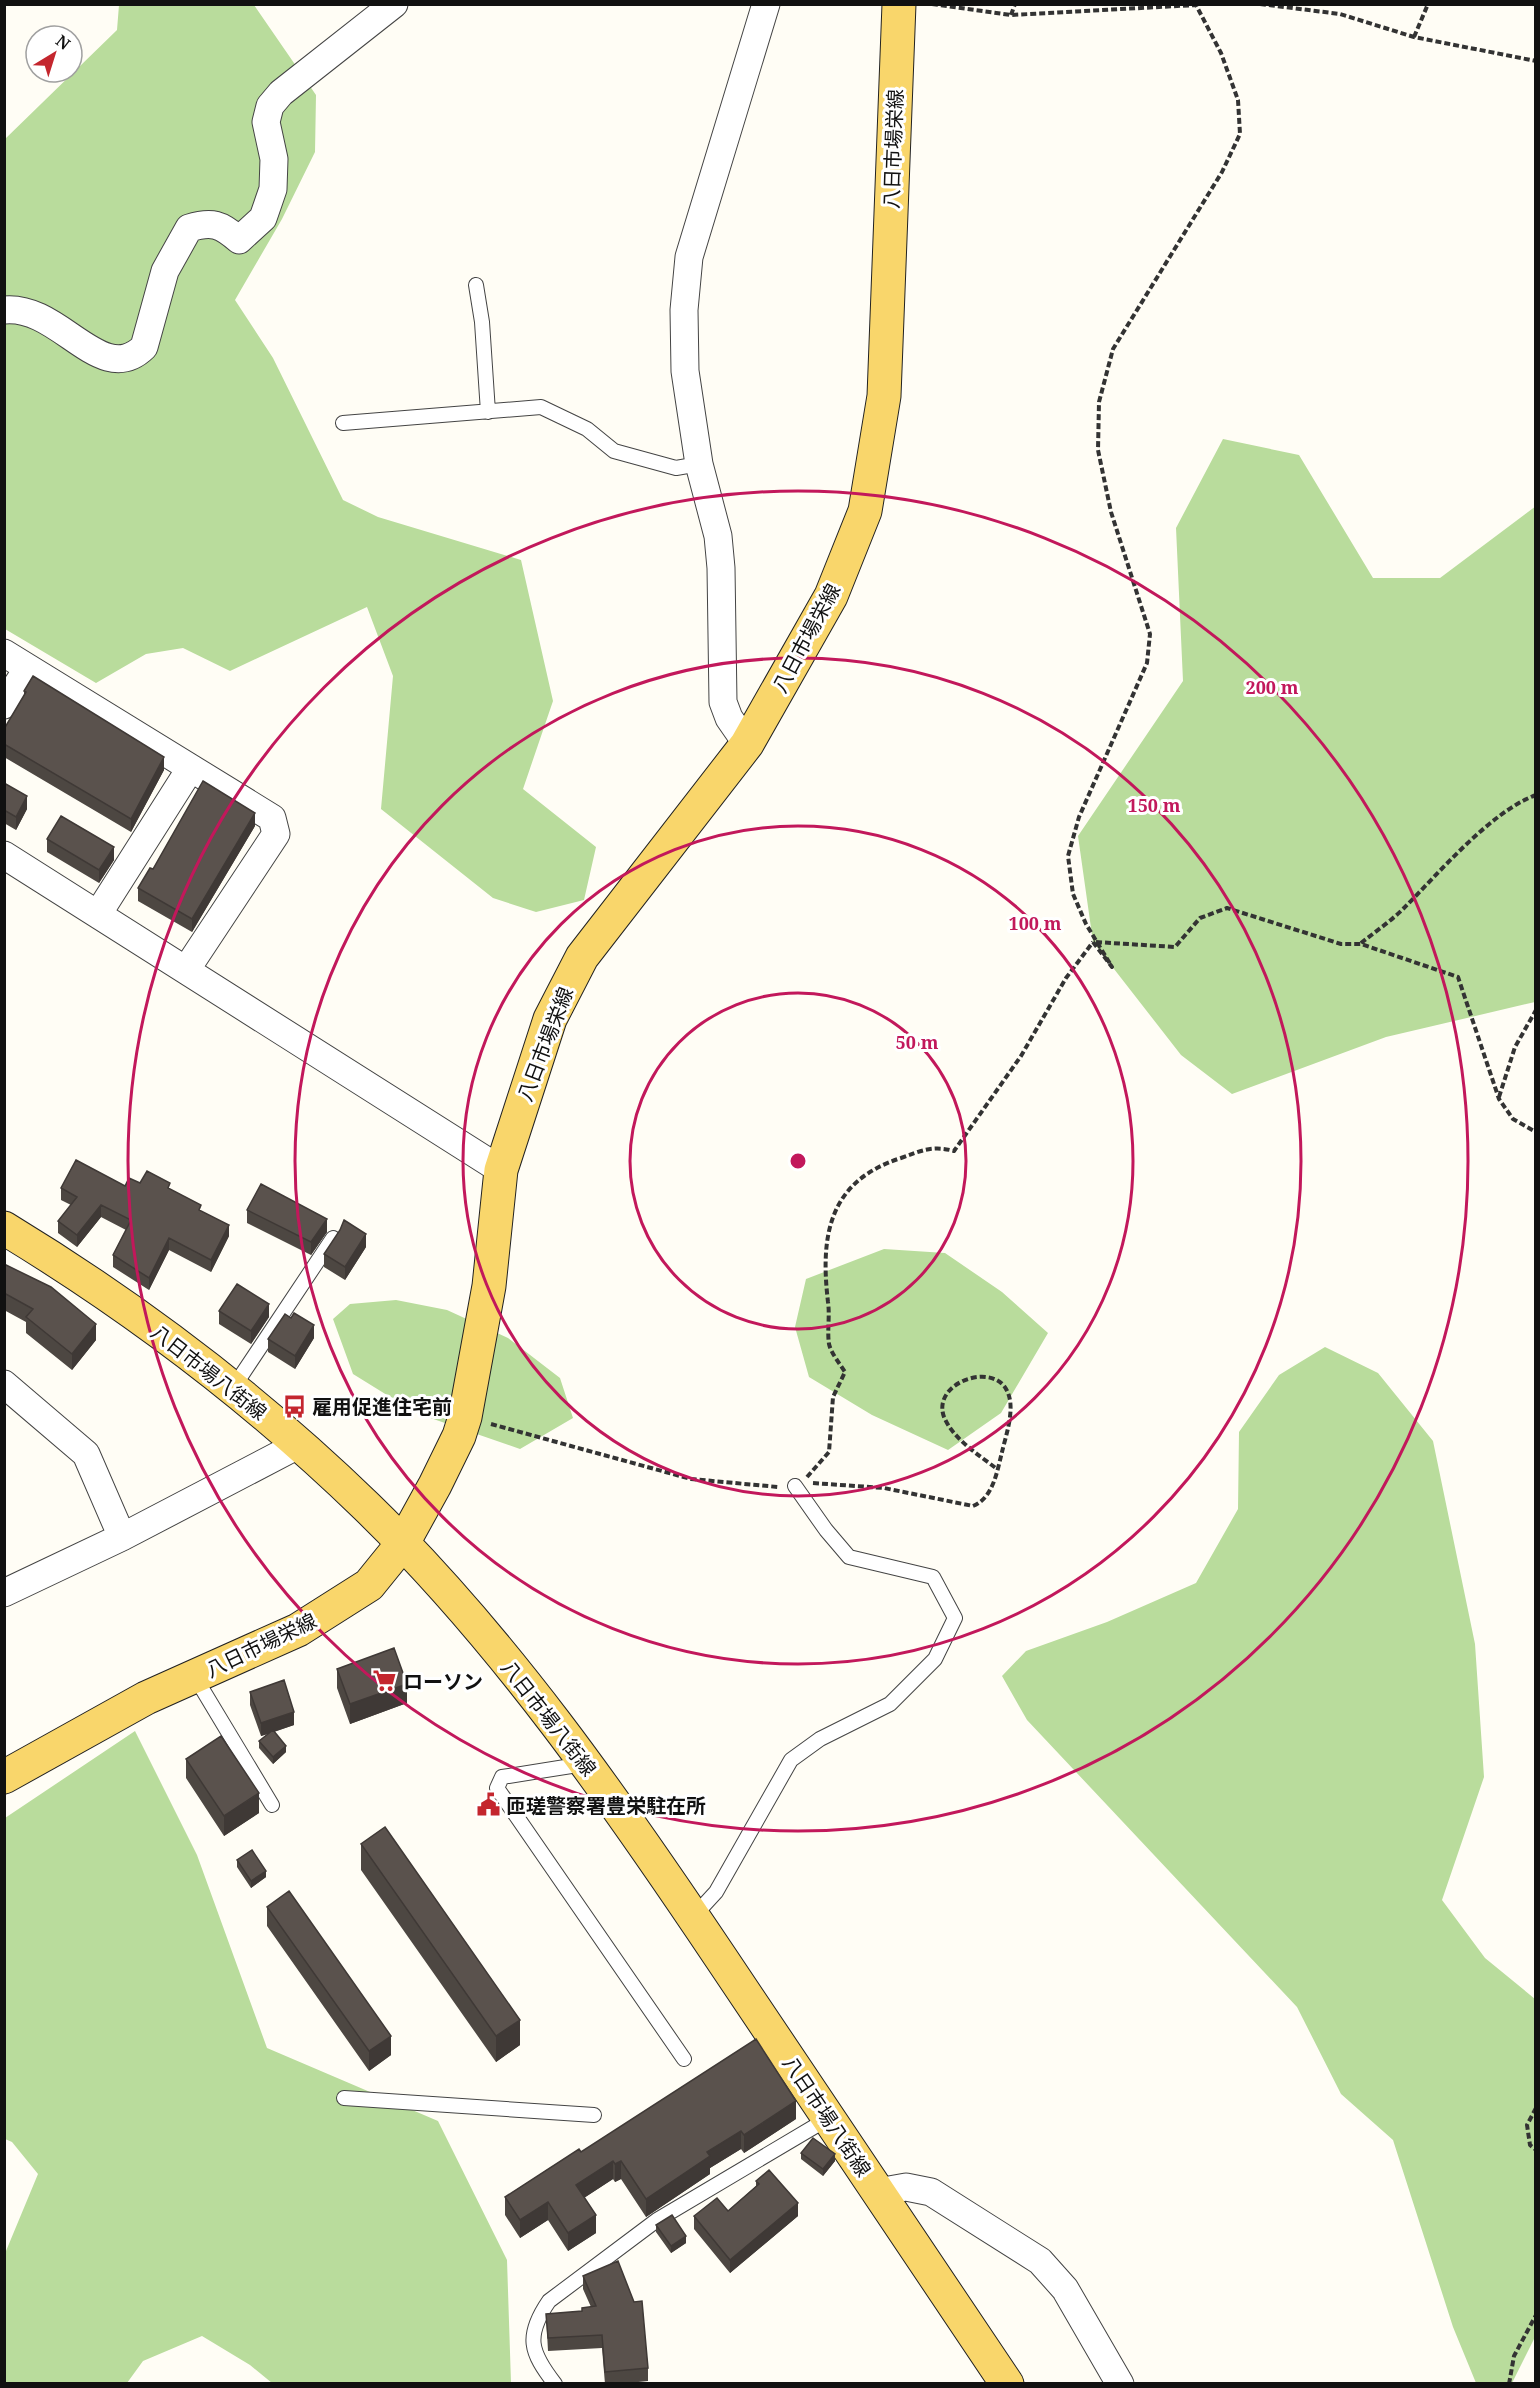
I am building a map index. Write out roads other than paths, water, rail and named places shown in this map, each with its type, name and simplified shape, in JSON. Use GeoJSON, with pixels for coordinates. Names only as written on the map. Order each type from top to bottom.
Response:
{"type":"FeatureCollection","features":[{"type":"Feature","properties":{"kind":"main road","name":"八日市場栄線"},"geometry":{"type":"LineString","coordinates":[[4,1777],[146,1698],[298,1630],[369,1585],[403,1543],[435,1485],[459,1436],[465,1417],[489,1286],[501,1170],[550,1019],[582,957],[747,744],[831,596],[865,511],[884,396],[899,4]]}},
{"type":"Feature","properties":{"kind":"main road","name":"八日市場八街線"},"geometry":{"type":"LineString","coordinates":[[4,1228],[75,1271],[300,1444],[403,1543],[473,1622],[586,1764],[693,1917],[1007,2384]]}},
{"type":"Feature","properties":{"kind":"street"},"geometry":{"type":"LineString","coordinates":[[4,310],[16,309],[38,315],[109,360],[123,360],[135,356],[144,347],[165,270],[189,228],[207,222],[227,230],[239,240],[263,218],[273,189],[274,159],[266,122],[270,106],[281,93],[394,4]]}},
{"type":"Feature","properties":{"kind":"street"},"geometry":{"type":"LineString","coordinates":[[747,744],[729,718],[723,702],[721,568],[718,536],[699,464],[685,371],[684,310],[689,257],[763,16],[786,4]]}},
{"type":"Feature","properties":{"kind":"street"},"geometry":{"type":"LineString","coordinates":[[4,653],[272,818],[276,834],[186,970]]}},
{"type":"Feature","properties":{"kind":"street"},"geometry":{"type":"LineString","coordinates":[[4,705],[28,668]]}},
{"type":"Feature","properties":{"kind":"street"},"geometry":{"type":"LineString","coordinates":[[98,914],[190,769]]}},
{"type":"Feature","properties":{"kind":"street"},"geometry":{"type":"LineString","coordinates":[[8,864],[98,914],[501,1170]]}},
{"type":"Feature","properties":{"kind":"street"},"geometry":{"type":"LineString","coordinates":[[4,1384],[86,1454],[122,1537]]}},
{"type":"Feature","properties":{"kind":"street"},"geometry":{"type":"LineString","coordinates":[[4,1593],[122,1537],[300,1444]]}},
{"type":"Feature","properties":{"kind":"street"},"geometry":{"type":"LineString","coordinates":[[878,2192],[906,2187],[931,2192],[1040,2261],[1065,2289],[1120,2384]]}},
{"type":"Feature","properties":{"kind":"lane"},"geometry":{"type":"LineString","coordinates":[[476,285],[482,322],[488,412]]}},
{"type":"Feature","properties":{"kind":"lane"},"geometry":{"type":"LineString","coordinates":[[343,423],[541,407],[587,429],[614,450],[676,468],[699,464]]}},
{"type":"Feature","properties":{"kind":"lane"},"geometry":{"type":"LineString","coordinates":[[231,1389],[333,1238]]}},
{"type":"Feature","properties":{"kind":"lane"},"geometry":{"type":"LineString","coordinates":[[693,1917],[716,1892],[791,1760],[820,1738],[890,1704],[935,1659],[955,1618],[933,1577],[849,1557],[826,1530],[795,1485]]}},
{"type":"Feature","properties":{"kind":"lane"},"geometry":{"type":"LineString","coordinates":[[195,1677],[272,1804]]}},
{"type":"Feature","properties":{"kind":"lane"},"geometry":{"type":"LineString","coordinates":[[586,1764],[502,1777],[497,1788],[684,2059]]}},
{"type":"Feature","properties":{"kind":"lane"},"geometry":{"type":"LineString","coordinates":[[344,2097],[594,2115]]}},
{"type":"Feature","properties":{"kind":"lane"},"geometry":{"type":"LineString","coordinates":[[555,2384],[538,2361],[532,2341],[538,2317],[549,2301],[657,2220],[829,2118]]}},
{"type":"Feature","properties":{"kind":"place","name":"雇用促進住宅前"},"geometry":{"type":"Point","coordinates":[294,1406]}},
{"type":"Feature","properties":{"kind":"place","name":"ローソン"},"geometry":{"type":"Point","coordinates":[385,1681]}},
{"type":"Feature","properties":{"kind":"place","name":"匝瑳警察署豊栄駐在所"},"geometry":{"type":"Point","coordinates":[488,1805]}}]}
